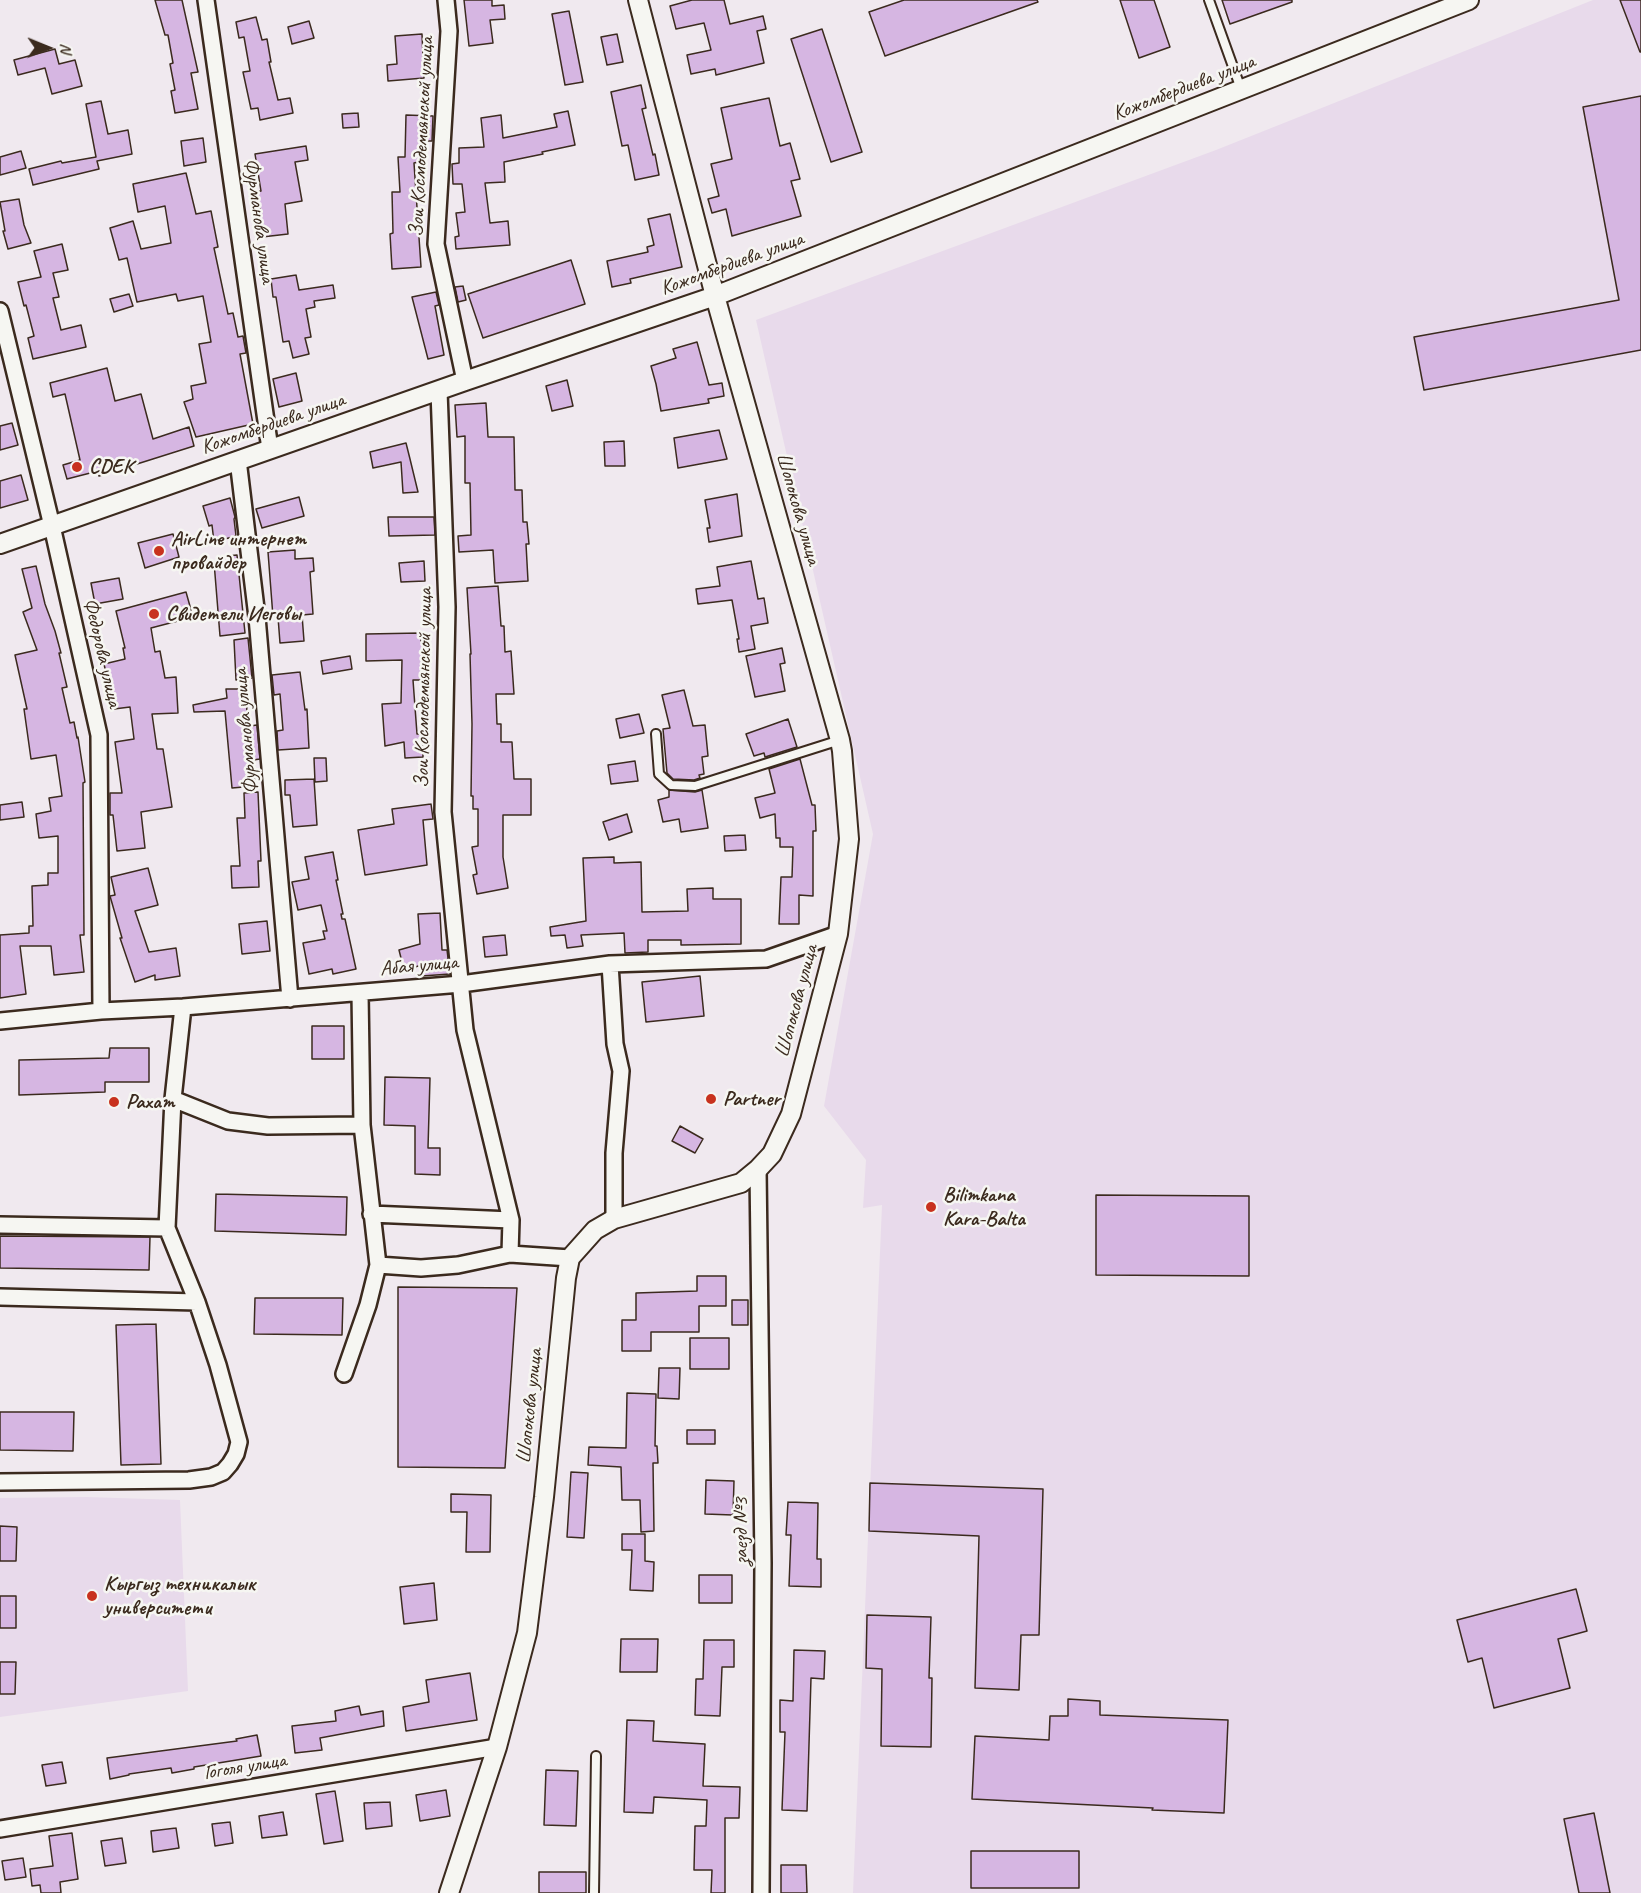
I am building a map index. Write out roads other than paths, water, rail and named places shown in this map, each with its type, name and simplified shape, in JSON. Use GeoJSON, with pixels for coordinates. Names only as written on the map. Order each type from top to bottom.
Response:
{"type":"FeatureCollection","features":[{"type":"Feature","properties":{"kind":"street","name":"Фурманова улица"},"geometry":{"type":"LineString","coordinates":[[206,0],[270,449]]}},
{"type":"Feature","properties":{"kind":"street","name":"Зои Космодемьянской улица"},"geometry":{"type":"LineString","coordinates":[[446,0],[449,32],[436,244],[465,381]]}},
{"type":"Feature","properties":{"kind":"street","name":"Шопокова улица"},"geometry":{"type":"LineString","coordinates":[[449,1893],[497,1747],[527,1633],[570,1258],[595,1230],[614,1219],[741,1183],[772,1154],[791,1114],[838,934],[849,839],[840,740],[715,296],[638,0]]}},
{"type":"Feature","properties":{"kind":"street","name":"Кожомбердиева улица"},"geometry":{"type":"LineString","coordinates":[[0,544],[715,296],[1469,0]]}},
{"type":"Feature","properties":{"kind":"street","name":"Федорова улица"},"geometry":{"type":"LineString","coordinates":[[0,311],[99,735],[101,1011]]}},
{"type":"Feature","properties":{"kind":"street","name":"Зои Космодемьянской улица"},"geometry":{"type":"LineString","coordinates":[[439,391],[447,607],[443,813],[465,1030],[511,1220],[510,1254]]}},
{"type":"Feature","properties":{"kind":"street","name":"Фурманова улица"},"geometry":{"type":"LineString","coordinates":[[238,460],[257,617],[290,999]]}},
{"type":"Feature","properties":{"kind":"street","name":"Абая улица"},"geometry":{"type":"LineString","coordinates":[[0,1021],[101,1011],[290,999],[461,984],[610,964],[766,959],[838,934]]}},
{"type":"Feature","properties":{"kind":"street"},"geometry":{"type":"LineString","coordinates":[[610,964],[615,1035],[621,1071],[614,1153],[614,1219]]}},
{"type":"Feature","properties":{"kind":"street"},"geometry":{"type":"LineString","coordinates":[[344,1374],[368,1305],[378,1264],[362,1125],[360,993]]}},
{"type":"Feature","properties":{"kind":"street"},"geometry":{"type":"LineString","coordinates":[[0,1482],[189,1480],[211,1477],[222,1472],[230,1464],[239,1442],[218,1365],[197,1302],[167,1228],[173,1099],[183,1007]]}},
{"type":"Feature","properties":{"kind":"street"},"geometry":{"type":"LineString","coordinates":[[173,1099],[228,1121],[268,1126],[362,1125]]}},
{"type":"Feature","properties":{"kind":"street","name":"заезд №3"},"geometry":{"type":"LineString","coordinates":[[758,1169],[763,1563],[761,1893]]}},
{"type":"Feature","properties":{"kind":"street"},"geometry":{"type":"LineString","coordinates":[[371,1214],[511,1220]]}},
{"type":"Feature","properties":{"kind":"street"},"geometry":{"type":"LineString","coordinates":[[0,1225],[167,1228]]}},
{"type":"Feature","properties":{"kind":"street"},"geometry":{"type":"LineString","coordinates":[[378,1264],[422,1268],[458,1265],[510,1254],[570,1258]]}},
{"type":"Feature","properties":{"kind":"street"},"geometry":{"type":"LineString","coordinates":[[0,1297],[197,1302]]}},
{"type":"Feature","properties":{"kind":"street","name":"Гоголя улица"},"geometry":{"type":"LineString","coordinates":[[0,1829],[497,1747]]}},
{"type":"Feature","properties":{"kind":"lane"},"geometry":{"type":"LineString","coordinates":[[1209,0],[1241,90]]}},
{"type":"Feature","properties":{"kind":"lane"},"geometry":{"type":"LineString","coordinates":[[656,734],[659,774],[671,785],[695,786],[840,740]]}},
{"type":"Feature","properties":{"kind":"lane"},"geometry":{"type":"LineString","coordinates":[[594,1893],[596,1756]]}},
{"type":"Feature","properties":{"kind":"place","name":"CDEK"},"geometry":{"type":"Point","coordinates":[77,467]}},
{"type":"Feature","properties":{"kind":"place","name":"AirLine интернет провайдер"},"geometry":{"type":"Point","coordinates":[159,551]}},
{"type":"Feature","properties":{"kind":"place","name":"Свидетели Иеговы"},"geometry":{"type":"Point","coordinates":[154,614]}},
{"type":"Feature","properties":{"kind":"place","name":"Partner"},"geometry":{"type":"Point","coordinates":[711,1099]}},
{"type":"Feature","properties":{"kind":"place","name":"Рахат"},"geometry":{"type":"Point","coordinates":[114,1102]}},
{"type":"Feature","properties":{"kind":"place","name":"Bilimkana Kara-Balta"},"geometry":{"type":"Point","coordinates":[931,1207]}},
{"type":"Feature","properties":{"kind":"place","name":"Кыргыз техникалык университети"},"geometry":{"type":"Point","coordinates":[92,1596]}}]}
